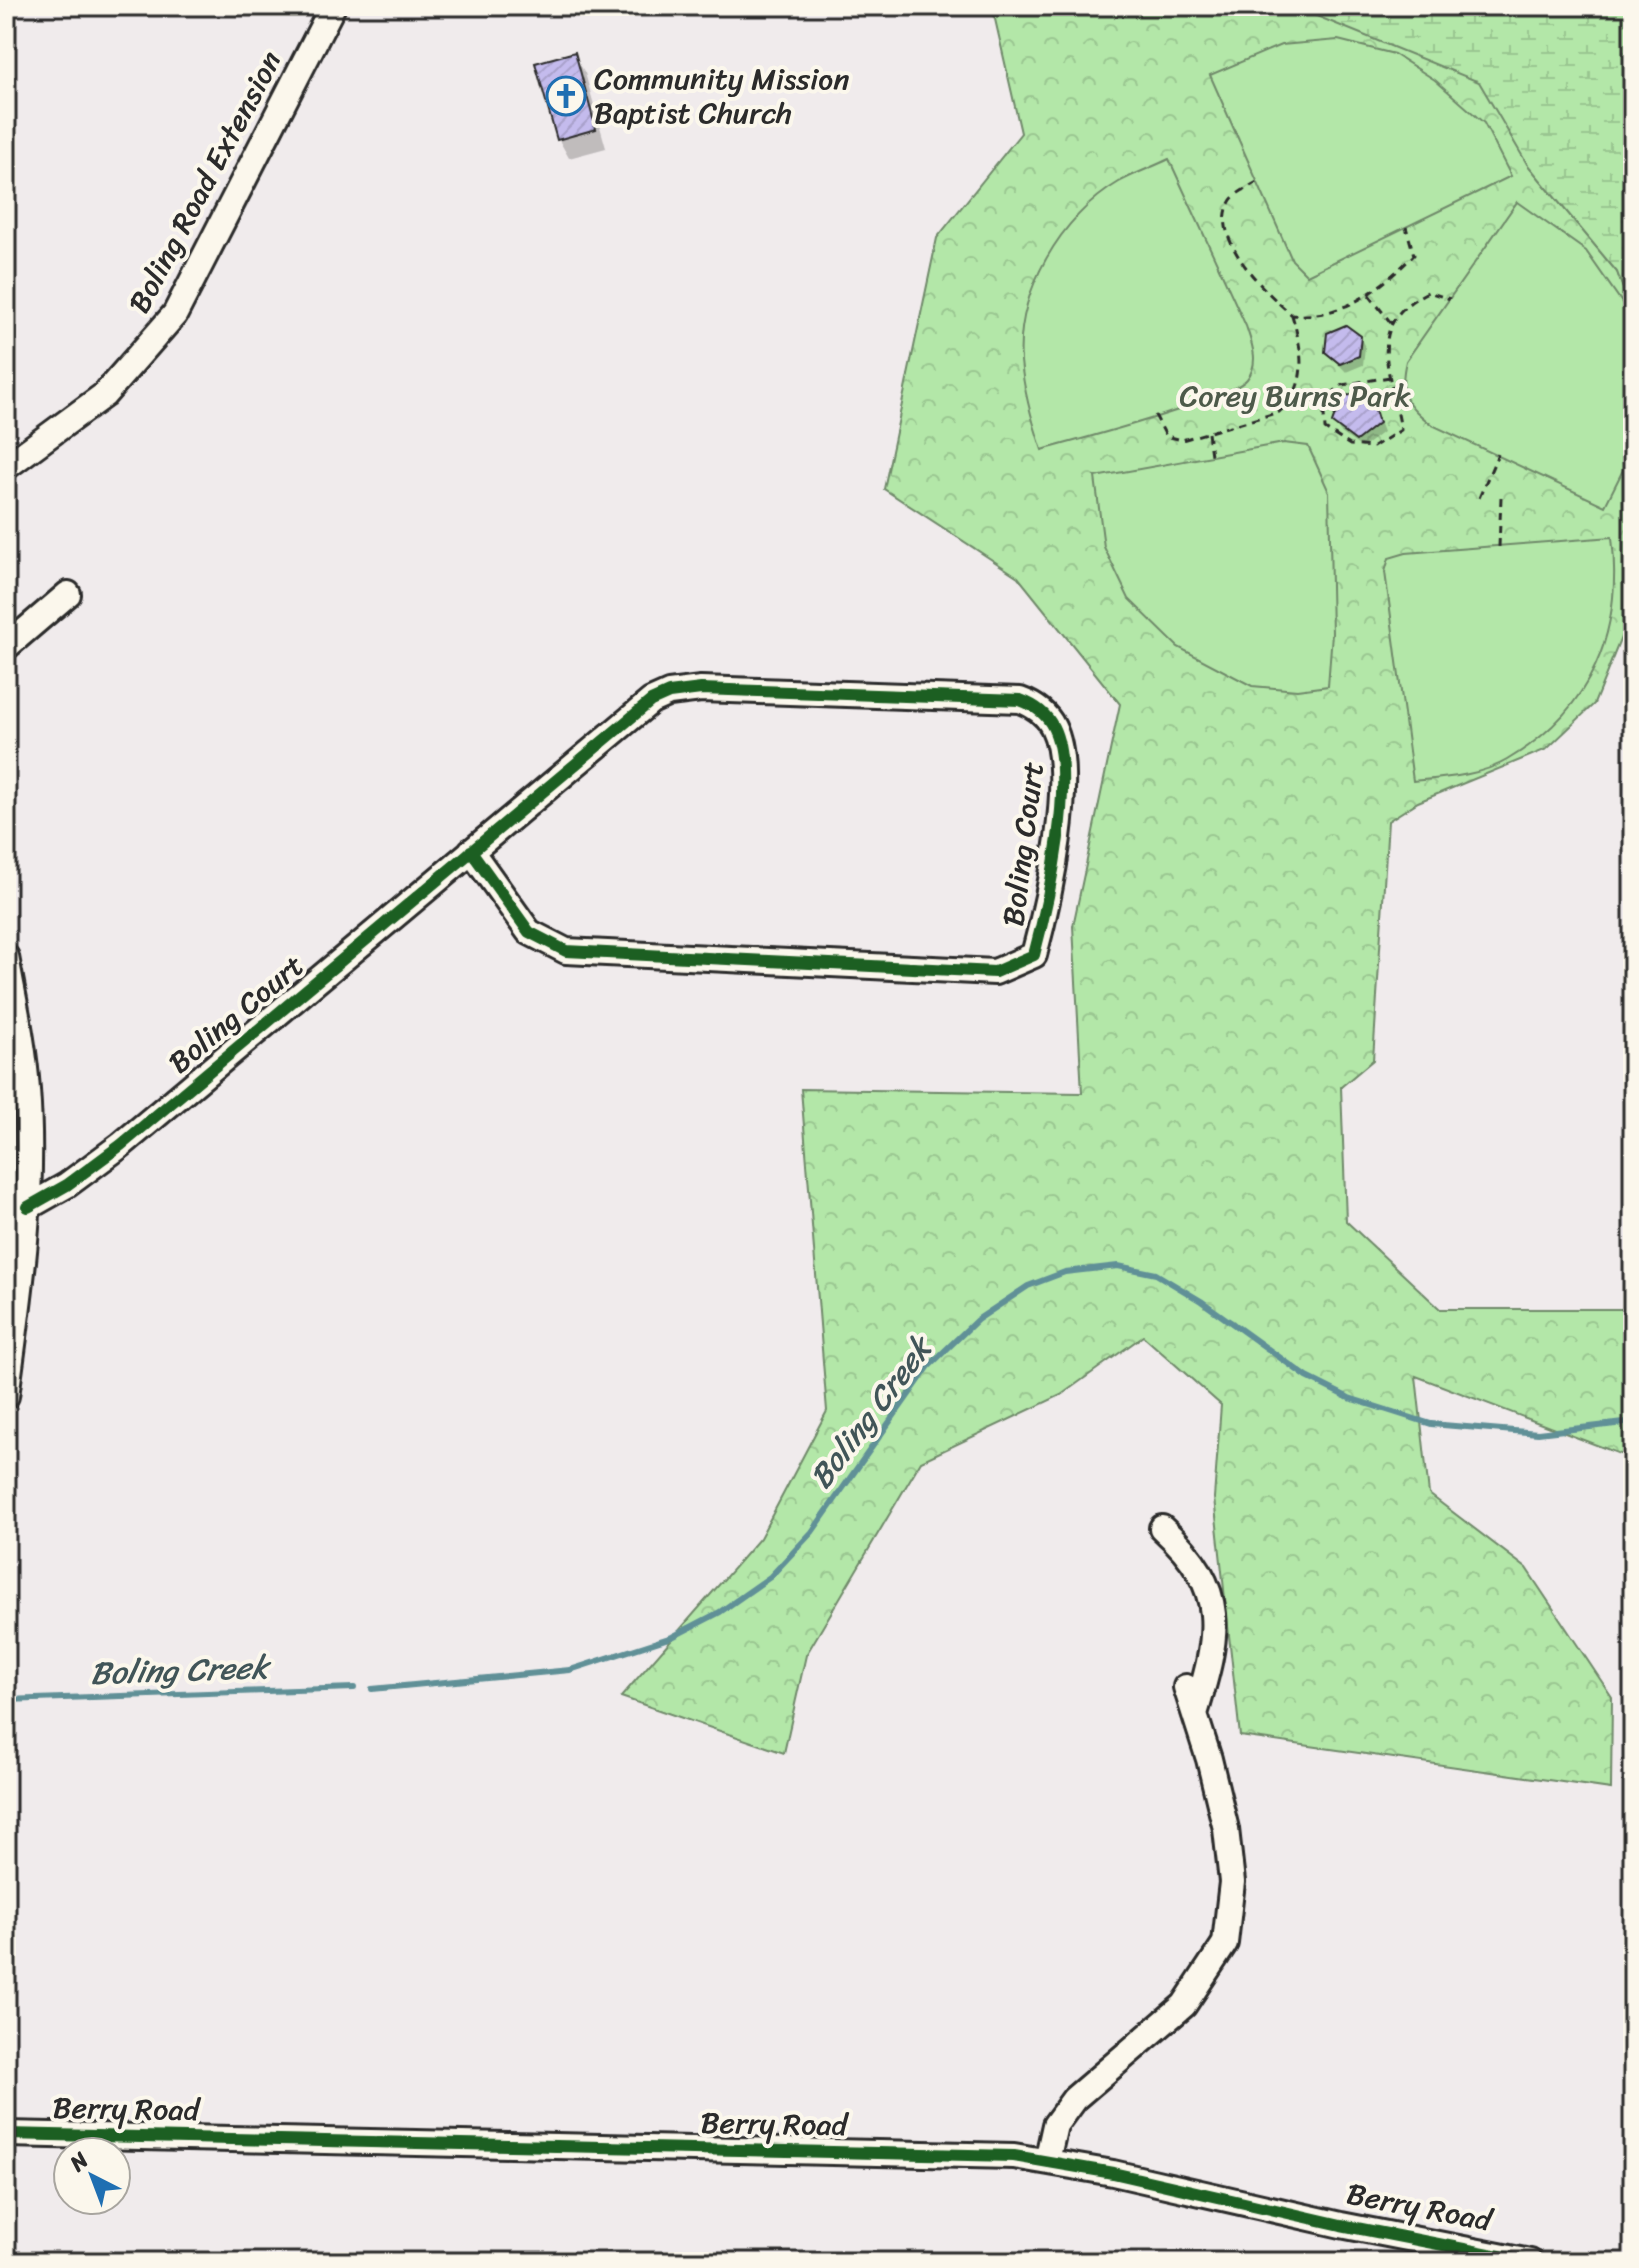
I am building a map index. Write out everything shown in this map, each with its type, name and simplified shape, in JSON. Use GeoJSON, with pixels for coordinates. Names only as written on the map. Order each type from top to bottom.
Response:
{"type":"FeatureCollection","features":[{"type":"Feature","properties":{"kind":"street","name":"Boling Road Extension"},"geometry":{"type":"LineString","coordinates":[[6,467],[104,395],[175,314],[333,6]]}},
{"type":"Feature","properties":{"kind":"street"},"geometry":{"type":"LineString","coordinates":[[6,647],[68,594]]}},
{"type":"Feature","properties":{"kind":"street","name":"Boling Court"},"geometry":{"type":"LineString","coordinates":[[28,1207],[67,1185],[121,1145],[635,711],[660,697],[688,689],[1020,700],[1046,717],[1057,735],[1061,756],[1062,786],[1047,906],[1034,955],[995,972],[566,951],[529,932],[471,851]]}},
{"type":"Feature","properties":{"kind":"street"},"geometry":{"type":"LineString","coordinates":[[6,957],[28,1092],[28,1207],[6,1396]]}},
{"type":"Feature","properties":{"kind":"street"},"geometry":{"type":"LineString","coordinates":[[1162,1528],[1190,1557],[1205,1581],[1213,1602],[1211,1656],[1195,1714]]}},
{"type":"Feature","properties":{"kind":"street"},"geometry":{"type":"LineString","coordinates":[[1047,2161],[1055,2125],[1074,2099],[1184,2005],[1225,1943],[1232,1882],[1226,1829],[1186,1687]]}},
{"type":"Feature","properties":{"kind":"street","name":"Berry Road"},"geometry":{"type":"LineString","coordinates":[[6,2134],[971,2153],[1047,2161],[1462,2256],[1530,2262]]}},
{"type":"Feature","properties":{"kind":"path"},"geometry":{"type":"LineString","coordinates":[[1155,415],[1166,436],[1182,440],[1279,412],[1291,401],[1296,391],[1303,371],[1292,315],[1247,270],[1232,245],[1226,215],[1232,198],[1257,182]]}},
{"type":"Feature","properties":{"kind":"path"},"geometry":{"type":"LineString","coordinates":[[1292,315],[1310,316],[1369,295],[1414,255],[1406,227]]}},
{"type":"Feature","properties":{"kind":"path"},"geometry":{"type":"LineString","coordinates":[[1390,377],[1342,385],[1323,401],[1325,429],[1350,445],[1373,447],[1401,430],[1390,377],[1387,329],[1410,300],[1428,292],[1450,299]]}},
{"type":"Feature","properties":{"kind":"path"},"geometry":{"type":"LineString","coordinates":[[1369,295],[1391,323]]}},
{"type":"Feature","properties":{"kind":"path"},"geometry":{"type":"LineString","coordinates":[[1296,391],[1323,406]]}},
{"type":"Feature","properties":{"kind":"path"},"geometry":{"type":"LineString","coordinates":[[1208,433],[1211,455]]}},
{"type":"Feature","properties":{"kind":"path"},"geometry":{"type":"LineString","coordinates":[[1479,498],[1498,454]]}},
{"type":"Feature","properties":{"kind":"path"},"geometry":{"type":"LineString","coordinates":[[1499,547],[1501,497]]}},
{"type":"Feature","properties":{"kind":"green space","name":"Corey Burns Park"},"geometry":{"type":"Polygon","coordinates":[[[992,6],[1633,6],[1527,164],[1617,272],[1633,316],[1633,608],[1594,704],[1547,749],[1418,802],[1388,821],[1373,1060],[1341,1087],[1346,1221],[1440,1309],[1633,1309],[1633,1459],[1416,1376],[1429,1494],[1526,1568],[1612,1697],[1611,1789],[1240,1736],[1214,1498],[1221,1405],[1143,1336],[1061,1395],[921,1461],[806,1655],[784,1753],[621,1697],[760,1538],[827,1411],[801,1089],[1082,1093],[1073,926],[1120,704],[1018,577],[884,489],[937,238],[1021,133],[992,6]]]}},
{"type":"Feature","properties":{"kind":"green space"},"geometry":{"type":"Polygon","coordinates":[[[1292,6],[1633,6],[1633,316],[1617,272],[1527,164],[1479,82],[1292,6]]]}},
{"type":"Feature","properties":{"kind":"green space"},"geometry":{"type":"Polygon","coordinates":[[[1338,40],[1394,54],[1435,80],[1484,123],[1511,176],[1307,275],[1292,260],[1210,75],[1281,45],[1338,40]]]}},
{"type":"Feature","properties":{"kind":"green space"},"geometry":{"type":"Polygon","coordinates":[[[1169,159],[1246,326],[1254,353],[1251,373],[1235,388],[1213,398],[1042,450],[1029,407],[1021,361],[1021,335],[1035,283],[1061,235],[1098,197],[1119,182],[1169,159]]]}},
{"type":"Feature","properties":{"kind":"green space"},"geometry":{"type":"Polygon","coordinates":[[[1517,202],[1586,251],[1625,307],[1633,355],[1633,450],[1605,506],[1432,425],[1406,398],[1403,382],[1406,361],[1517,202]]]}},
{"type":"Feature","properties":{"kind":"green space"},"geometry":{"type":"Polygon","coordinates":[[[1284,443],[1308,446],[1329,492],[1332,633],[1328,686],[1297,690],[1252,686],[1178,647],[1129,599],[1104,547],[1095,477],[1284,443]]]}},
{"type":"Feature","properties":{"kind":"green space"},"geometry":{"type":"Polygon","coordinates":[[[1612,537],[1612,605],[1606,636],[1596,665],[1561,717],[1536,740],[1507,760],[1485,770],[1413,781],[1385,572],[1389,558],[1406,553],[1612,537]]]}},
{"type":"Feature","properties":{"kind":"building","name":"Community Mission Baptist Church"},"geometry":{"type":"Polygon","coordinates":[[[575,52],[596,129],[557,140],[535,63],[575,52]]]}},
{"type":"Feature","properties":{"kind":"building"},"geometry":{"type":"Polygon","coordinates":[[[1346,325],[1361,336],[1359,356],[1340,364],[1325,352],[1327,333],[1346,325]]]}},
{"type":"Feature","properties":{"kind":"building"},"geometry":{"type":"Polygon","coordinates":[[[1342,395],[1371,396],[1379,423],[1356,441],[1332,423],[1342,395]]]}},
{"type":"Feature","properties":{"kind":"waterway","name":"Boling Creek"},"geometry":{"type":"LineString","coordinates":[[372,1689],[570,1670],[672,1637],[720,1612],[770,1577],[812,1532],[929,1366],[977,1320],[1028,1286],[1065,1272],[1118,1266],[1156,1274],[1201,1301],[1307,1377],[1349,1398],[1431,1424],[1538,1433],[1633,1422]]}},
{"type":"Feature","properties":{"kind":"waterway","name":"Boling Creek"},"geometry":{"type":"LineString","coordinates":[[6,1700],[354,1688]]}},
{"type":"Feature","properties":{"kind":"cycle path"},"geometry":{"type":"LineString","coordinates":[[28,1207],[67,1185],[121,1145],[651,701],[669,693],[701,689],[1020,700],[1035,707],[1047,718],[1060,748],[1062,776],[1058,840],[1034,955],[995,972],[566,951],[529,932],[471,851]]}},
{"type":"Feature","properties":{"kind":"cycle path"},"geometry":{"type":"LineString","coordinates":[[6,2134],[1014,2156],[1113,2173],[1341,2225],[1530,2262]]}},
{"type":"Feature","properties":{"kind":"place","name":"Community Mission Baptist Church"},"geometry":{"type":"Point","coordinates":[566,96]}}]}
